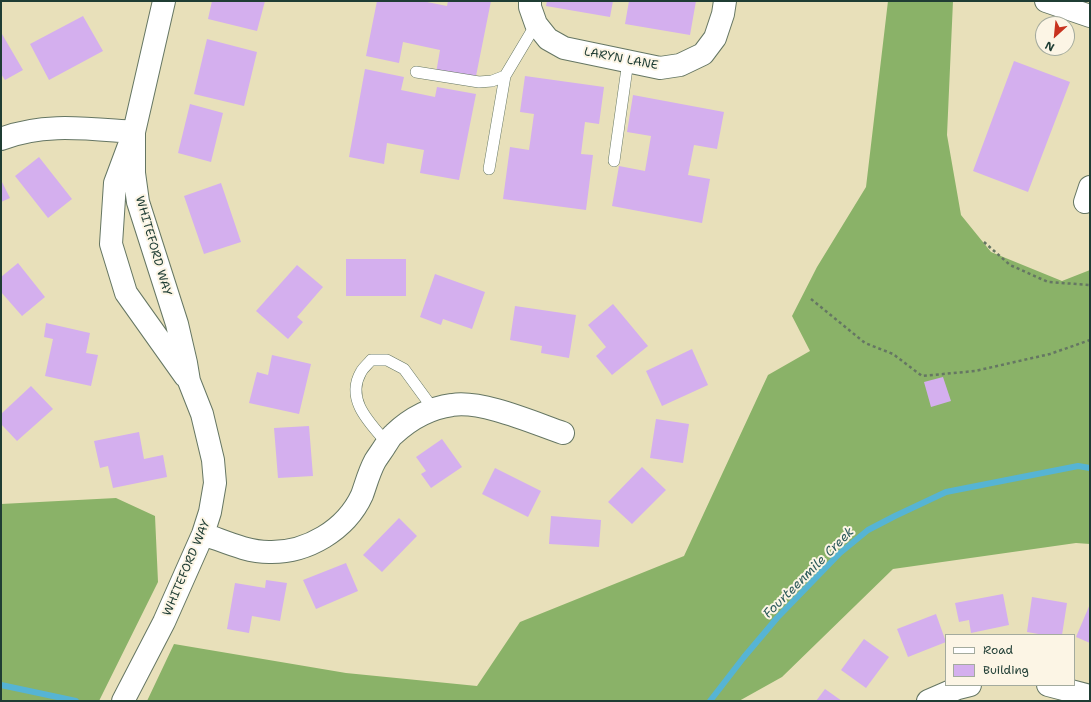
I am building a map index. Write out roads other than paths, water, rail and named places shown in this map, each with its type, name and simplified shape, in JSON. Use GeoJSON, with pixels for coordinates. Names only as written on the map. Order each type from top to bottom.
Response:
{"type":"FeatureCollection","features":[{"type":"Feature","properties":{"kind":"street","name":"WHITEFORD WAY"},"geometry":{"type":"LineString","coordinates":[[164,1],[134,132],[114,183],[111,244],[126,293],[189,382]]}},
{"type":"Feature","properties":{"kind":"street","name":"LARYN LANE"},"geometry":{"type":"LineString","coordinates":[[530,1],[530,6],[536,24],[548,39],[564,48],[660,68],[680,65],[703,54],[715,38],[723,14],[725,1]]}},
{"type":"Feature","properties":{"kind":"street"},"geometry":{"type":"LineString","coordinates":[[1046,1],[1090,16]]}},
{"type":"Feature","properties":{"kind":"street"},"geometry":{"type":"LineString","coordinates":[[1,139],[26,132],[61,127],[134,132]]}},
{"type":"Feature","properties":{"kind":"street","name":"WHITEFORD WAY"},"geometry":{"type":"LineString","coordinates":[[123,701],[164,622],[202,534],[210,512],[215,483],[213,460],[202,414],[189,382],[177,324],[138,202],[134,173],[134,132]]}},
{"type":"Feature","properties":{"kind":"street"},"geometry":{"type":"LineString","coordinates":[[202,534],[246,549],[268,552],[290,551],[312,544],[336,529],[352,511],[361,496],[375,462],[393,434],[422,413],[453,405],[474,405],[495,410],[563,433]]}},
{"type":"Feature","properties":{"kind":"street"},"geometry":{"type":"LineString","coordinates":[[928,701],[966,686]]}},
{"type":"Feature","properties":{"kind":"street"},"geometry":{"type":"LineString","coordinates":[[1052,686],[1090,696]]}},
{"type":"Feature","properties":{"kind":"lane"},"geometry":{"type":"LineString","coordinates":[[489,169],[505,76],[536,24]]}},
{"type":"Feature","properties":{"kind":"lane"},"geometry":{"type":"LineString","coordinates":[[614,161],[628,61]]}},
{"type":"Feature","properties":{"kind":"lane"},"geometry":{"type":"LineString","coordinates":[[416,72],[479,82],[492,81],[505,76]]}},
{"type":"Feature","properties":{"kind":"lane"},"geometry":{"type":"LineString","coordinates":[[387,443],[368,421],[357,403],[355,386],[361,371],[371,360],[387,360],[404,369],[434,410]]}},
{"type":"Feature","properties":{"kind":"waterway","name":"Fourteenmile Creek"},"geometry":{"type":"LineString","coordinates":[[710,701],[777,618],[840,553],[868,530],[946,492],[1078,466],[1090,468]]}},
{"type":"Feature","properties":{"kind":"waterway","name":"Fourteenmile Creek"},"geometry":{"type":"LineString","coordinates":[[1,685],[76,701]]}}]}
